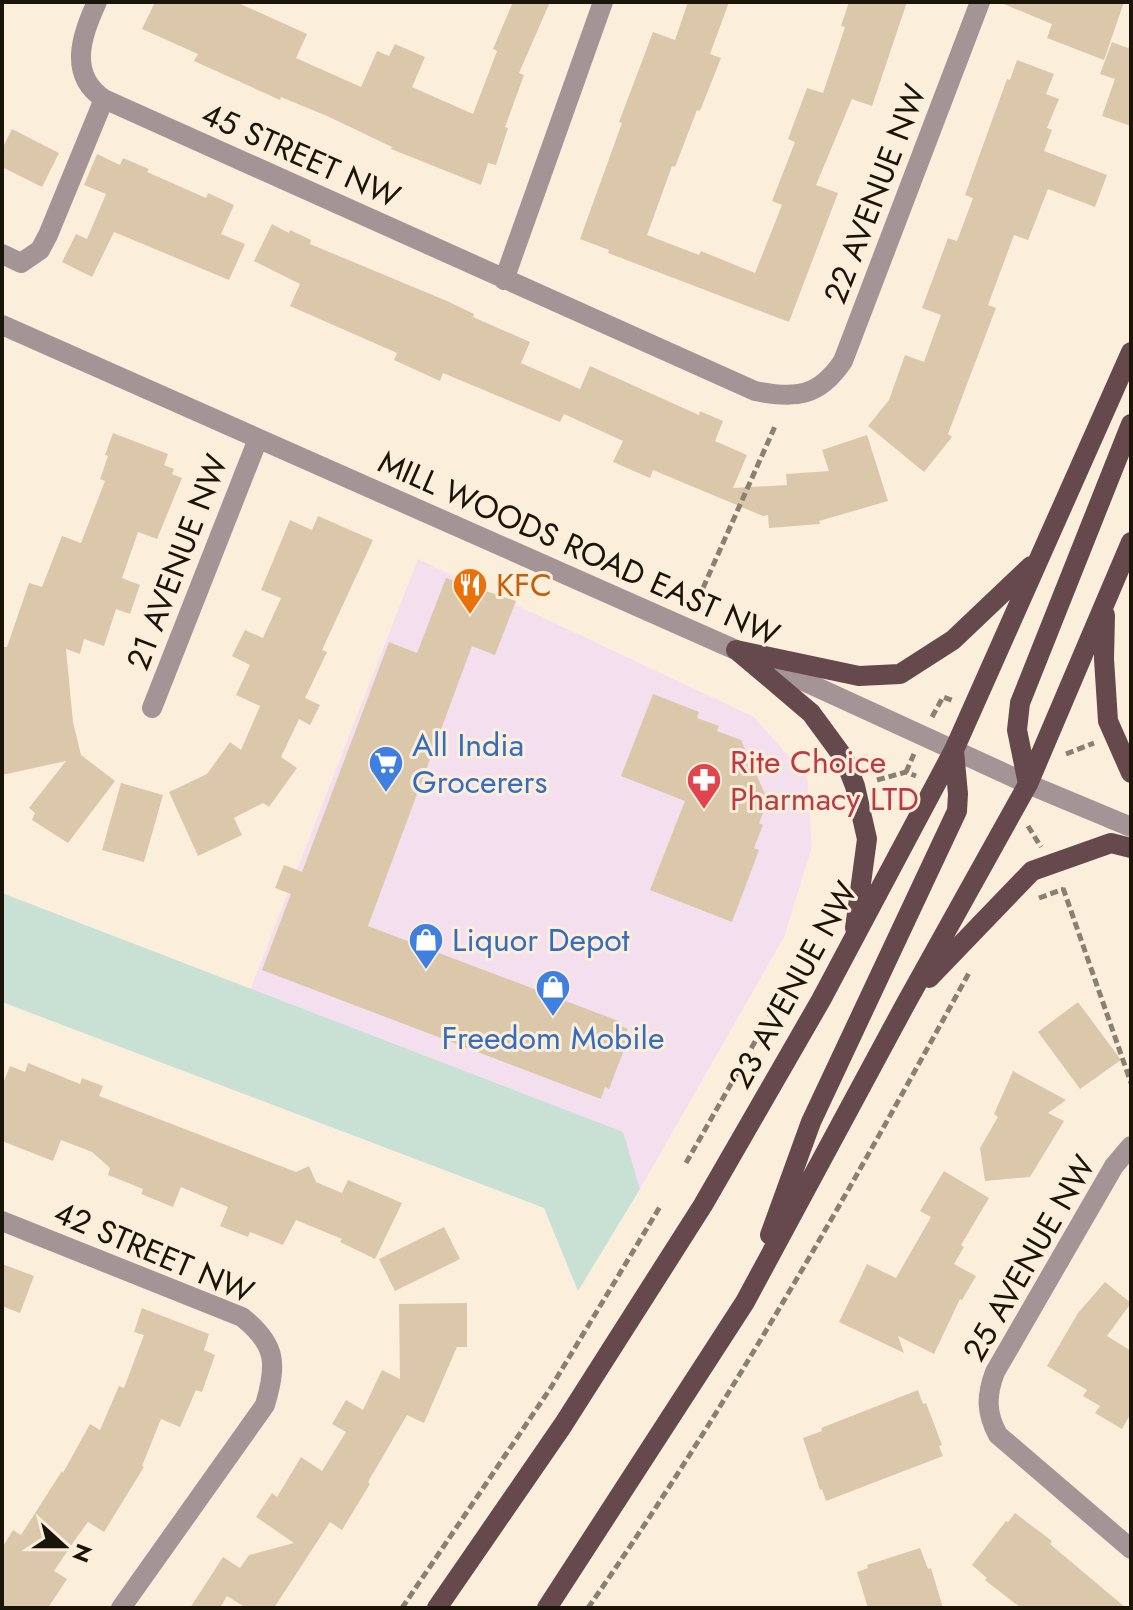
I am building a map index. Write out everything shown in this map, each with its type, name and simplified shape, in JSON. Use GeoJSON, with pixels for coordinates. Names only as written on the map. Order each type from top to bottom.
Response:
{"type":"FeatureCollection","features":[{"type":"Feature","properties":{"kind":"main road","name":"23 AVENUE NW"},"geometry":{"type":"LineString","coordinates":[[437,1608],[563,1425],[703,1205],[853,941],[954,750],[1131,352]]}},
{"type":"Feature","properties":{"kind":"main road"},"geometry":{"type":"LineString","coordinates":[[1028,784],[1017,730],[1020,703],[1131,424]]}},
{"type":"Feature","properties":{"kind":"main road"},"geometry":{"type":"LineString","coordinates":[[547,1608],[745,1302],[1028,784],[1131,542]]}},
{"type":"Feature","properties":{"kind":"main road"},"geometry":{"type":"LineString","coordinates":[[736,650],[859,676],[900,674],[953,640],[1040,558]]}},
{"type":"Feature","properties":{"kind":"main road"},"geometry":{"type":"LineString","coordinates":[[1113,585],[1103,620],[1108,721],[1131,773]]}},
{"type":"Feature","properties":{"kind":"main road"},"geometry":{"type":"LineString","coordinates":[[736,650],[811,713],[844,758],[855,786],[867,839],[853,941]]}},
{"type":"Feature","properties":{"kind":"main road"},"geometry":{"type":"LineString","coordinates":[[745,1302],[811,1122],[957,811],[954,750]]}},
{"type":"Feature","properties":{"kind":"main road"},"geometry":{"type":"LineString","coordinates":[[905,1005],[1032,871],[1111,843],[1131,848]]}},
{"type":"Feature","properties":{"kind":"street","name":"45 STREET NW"},"geometry":{"type":"LineString","coordinates":[[97,2],[81,41],[80,60],[82,74],[89,86],[104,99],[755,391],[791,396],[807,393]]}},
{"type":"Feature","properties":{"kind":"street"},"geometry":{"type":"LineString","coordinates":[[504,280],[603,2]]}},
{"type":"Feature","properties":{"kind":"street","name":"22 AVENUE NW"},"geometry":{"type":"LineString","coordinates":[[807,393],[833,376],[843,361],[980,2]]}},
{"type":"Feature","properties":{"kind":"street"},"geometry":{"type":"LineString","coordinates":[[2,254],[21,263],[40,250],[104,99]]}},
{"type":"Feature","properties":{"kind":"street","name":"MILL WOODS ROAD EAST NW"},"geometry":{"type":"LineString","coordinates":[[2,325],[736,650],[1028,784],[1131,827]]}},
{"type":"Feature","properties":{"kind":"street","name":"21 AVENUE NW"},"geometry":{"type":"LineString","coordinates":[[152,708],[258,439]]}},
{"type":"Feature","properties":{"kind":"street","name":"25 AVENUE NW"},"geometry":{"type":"LineString","coordinates":[[1131,1146],[1114,1166],[995,1372],[988,1403],[990,1420],[998,1435],[1131,1549]]}},
{"type":"Feature","properties":{"kind":"street","name":"42 STREET NW"},"geometry":{"type":"LineString","coordinates":[[2,1221],[242,1317],[258,1329],[272,1351],[273,1367],[265,1405],[121,1608]]}},
{"type":"Feature","properties":{"kind":"path"},"geometry":{"type":"LineString","coordinates":[[703,588],[776,424]]}},
{"type":"Feature","properties":{"kind":"path"},"geometry":{"type":"LineString","coordinates":[[1031,901],[1064,889],[1131,1083]]}},
{"type":"Feature","properties":{"kind":"path"},"geometry":{"type":"LineString","coordinates":[[588,1608],[653,1514],[812,1255],[976,960]]}},
{"type":"Feature","properties":{"kind":"path"},"geometry":{"type":"LineString","coordinates":[[686,1163],[781,996]]}},
{"type":"Feature","properties":{"kind":"path"},"geometry":{"type":"LineString","coordinates":[[402,1608],[550,1389],[661,1205]]}},
{"type":"Feature","properties":{"kind":"shaded area"},"geometry":{"type":"Polygon","coordinates":[[[418,559],[754,717],[807,777],[812,847],[784,937],[640,1189],[622,1132],[250,990],[418,559]]]}},
{"type":"Feature","properties":{"kind":"green space"},"geometry":{"type":"Polygon","coordinates":[[[2,893],[623,1132],[640,1189],[578,1291],[544,1208],[2,1002],[2,893]]]}},
{"type":"Feature","properties":{"kind":"building"},"geometry":{"type":"Polygon","coordinates":[[[155,2],[236,2],[307,34],[296,58],[361,87],[377,51],[389,56],[395,44],[425,57],[412,87],[473,114],[497,51],[493,49],[513,2],[550,2],[519,73],[524,75],[505,127],[508,128],[496,165],[488,163],[481,185],[391,149],[327,116],[281,97],[280,100],[194,61],[198,54],[142,29],[155,2]]]}},
{"type":"Feature","properties":{"kind":"building"},"geometry":{"type":"Polygon","coordinates":[[[688,2],[729,2],[710,54],[721,58],[675,167],[672,166],[647,235],[699,255],[701,251],[755,273],[782,205],[772,201],[795,142],[788,139],[807,88],[823,93],[845,27],[841,26],[849,2],[907,2],[872,106],[852,99],[816,185],[838,193],[789,322],[608,253],[609,250],[580,239],[653,32],[675,40],[688,2]]]}},
{"type":"Feature","properties":{"kind":"building"},"geometry":{"type":"Polygon","coordinates":[[[999,2],[1124,2],[1104,60],[1047,38],[1052,24],[999,2]]]}},
{"type":"Feature","properties":{"kind":"building"},"geometry":{"type":"Polygon","coordinates":[[[1112,42],[1128,48],[1131,44],[1131,126],[1102,116],[1115,79],[1100,74],[1112,42]]]}},
{"type":"Feature","properties":{"kind":"building"},"geometry":{"type":"Polygon","coordinates":[[[1017,60],[1054,74],[1046,94],[1059,99],[1047,128],[1052,130],[1044,151],[1107,175],[1095,207],[1048,189],[1028,240],[1014,235],[988,305],[996,308],[948,434],[952,437],[924,472],[868,426],[889,400],[905,355],[924,362],[941,315],[922,308],[948,238],[957,241],[973,198],[965,195],[1007,79],[1010,80],[1017,60]]]}},
{"type":"Feature","properties":{"kind":"building"},"geometry":{"type":"Polygon","coordinates":[[[12,129],[59,153],[42,187],[2,167],[2,149],[12,129]]]}},
{"type":"Feature","properties":{"kind":"building"},"geometry":{"type":"Polygon","coordinates":[[[97,154],[120,165],[123,158],[206,198],[208,193],[234,205],[221,234],[245,244],[229,280],[114,232],[92,277],[62,262],[76,234],[87,239],[106,194],[84,185],[97,154]]]}},
{"type":"Feature","properties":{"kind":"building"},"geometry":{"type":"Polygon","coordinates":[[[272,224],[311,240],[310,244],[447,301],[474,314],[473,317],[530,342],[521,363],[580,389],[590,366],[699,415],[700,411],[723,421],[715,441],[747,455],[733,488],[787,485],[786,474],[829,471],[822,450],[867,435],[888,501],[819,521],[820,524],[769,528],[768,515],[763,516],[653,470],[650,478],[613,462],[623,441],[564,414],[560,422],[443,373],[440,381],[394,360],[397,353],[290,306],[300,284],[254,261],[272,224]]]}},
{"type":"Feature","properties":{"kind":"building"},"geometry":{"type":"Polygon","coordinates":[[[113,433],[168,454],[164,465],[174,469],[172,474],[182,478],[157,539],[138,532],[122,578],[140,585],[130,614],[116,609],[104,646],[84,639],[80,654],[66,649],[73,722],[81,755],[115,781],[68,843],[32,820],[35,813],[29,808],[66,761],[2,775],[2,647],[7,647],[29,583],[42,587],[62,536],[81,543],[105,481],[100,479],[113,433]]]}},
{"type":"Feature","properties":{"kind":"building"},"geometry":{"type":"Polygon","coordinates":[[[318,516],[373,540],[322,650],[327,652],[305,698],[320,705],[310,725],[299,719],[281,757],[297,768],[269,807],[263,803],[234,818],[242,835],[198,856],[169,792],[207,774],[230,742],[241,750],[260,706],[236,695],[250,665],[232,656],[245,630],[263,638],[281,598],[261,590],[290,520],[312,530],[318,516]]]}},
{"type":"Feature","properties":{"kind":"building"},"geometry":{"type":"Polygon","coordinates":[[[446,578],[516,601],[495,655],[472,646],[368,926],[621,1022],[619,1025],[628,1029],[623,1040],[627,1042],[609,1089],[605,1087],[601,1099],[262,970],[291,894],[275,888],[284,865],[302,872],[389,642],[417,653],[446,578]]]}},
{"type":"Feature","properties":{"kind":"building"},"geometry":{"type":"Polygon","coordinates":[[[653,694],[699,712],[697,718],[719,726],[717,731],[741,740],[768,801],[754,848],[759,850],[732,922],[650,890],[685,801],[621,776],[653,694]]]}},
{"type":"Feature","properties":{"kind":"building"},"geometry":{"type":"Polygon","coordinates":[[[121,783],[163,795],[144,862],[102,850],[121,783]]]}},
{"type":"Feature","properties":{"kind":"building"},"geometry":{"type":"Polygon","coordinates":[[[1078,1002],[1121,1060],[1080,1089],[1038,1032],[1078,1002]]]}},
{"type":"Feature","properties":{"kind":"building"},"geometry":{"type":"Polygon","coordinates":[[[28,1063],[80,1084],[82,1078],[103,1086],[99,1096],[296,1172],[309,1166],[316,1182],[342,1193],[348,1180],[402,1203],[375,1259],[340,1242],[342,1239],[296,1220],[283,1245],[250,1232],[248,1237],[220,1226],[228,1207],[181,1187],[173,1207],[141,1194],[143,1189],[108,1175],[110,1168],[92,1152],[61,1140],[53,1161],[2,1141],[2,1086],[10,1066],[25,1072],[28,1063]]]}},
{"type":"Feature","properties":{"kind":"building"},"geometry":{"type":"Polygon","coordinates":[[[1013,1071],[1066,1100],[1048,1113],[1064,1121],[1030,1177],[985,1181],[980,1148],[998,1117],[994,1114],[1013,1071]]]}},
{"type":"Feature","properties":{"kind":"building"},"geometry":{"type":"Polygon","coordinates":[[[944,1171],[989,1198],[961,1245],[964,1247],[954,1264],[976,1276],[960,1299],[934,1354],[898,1336],[904,1353],[839,1322],[867,1264],[896,1278],[931,1217],[920,1211],[944,1171]]]}},
{"type":"Feature","properties":{"kind":"building"},"geometry":{"type":"Polygon","coordinates":[[[444,1227],[460,1259],[395,1291],[379,1259],[444,1227]]]}},
{"type":"Feature","properties":{"kind":"building"},"geometry":{"type":"Polygon","coordinates":[[[2,1264],[34,1276],[20,1313],[2,1306],[2,1264]]]}},
{"type":"Feature","properties":{"kind":"building"},"geometry":{"type":"Polygon","coordinates":[[[1105,1282],[1131,1303],[1107,1336],[1131,1351],[1131,1413],[1122,1429],[1095,1413],[1100,1406],[1083,1396],[1087,1390],[1047,1366],[1078,1313],[1105,1282]]]}},
{"type":"Feature","properties":{"kind":"building"},"geometry":{"type":"Polygon","coordinates":[[[467,1303],[467,1347],[457,1347],[424,1423],[407,1415],[342,1530],[330,1522],[274,1608],[246,1608],[227,1596],[220,1608],[190,1608],[223,1557],[240,1568],[249,1555],[294,1543],[256,1517],[272,1493],[277,1497],[301,1457],[322,1471],[346,1432],[332,1424],[346,1400],[363,1410],[382,1370],[400,1379],[399,1304],[467,1303]]]}},
{"type":"Feature","properties":{"kind":"building"},"geometry":{"type":"Polygon","coordinates":[[[142,1308],[209,1334],[204,1350],[215,1355],[202,1392],[196,1390],[180,1427],[161,1419],[144,1467],[104,1532],[88,1522],[54,1571],[67,1579],[48,1608],[2,1608],[2,1548],[13,1530],[21,1535],[63,1473],[90,1424],[100,1430],[119,1386],[124,1388],[144,1335],[134,1332],[142,1308]]]}},
{"type":"Feature","properties":{"kind":"building"},"geometry":{"type":"Polygon","coordinates":[[[918,1390],[942,1445],[939,1446],[943,1456],[826,1501],[803,1438],[918,1390]]]}},
{"type":"Feature","properties":{"kind":"building"},"geometry":{"type":"Polygon","coordinates":[[[1015,1513],[1052,1541],[1050,1544],[1126,1608],[1021,1608],[985,1580],[987,1578],[972,1565],[1015,1513]]]}},
{"type":"Feature","properties":{"kind":"building"},"geometry":{"type":"Polygon","coordinates":[[[920,1548],[928,1569],[931,1568],[943,1608],[868,1608],[857,1572],[868,1568],[867,1565],[920,1548]]]}},
{"type":"Feature","properties":{"kind":"place","name":"KFC"},"geometry":{"type":"Point","coordinates":[470,616]}},
{"type":"Feature","properties":{"kind":"place","name":"All India Grocerers"},"geometry":{"type":"Point","coordinates":[386,794]}},
{"type":"Feature","properties":{"kind":"place","name":"Rite Choice Pharmacy LTD"},"geometry":{"type":"Point","coordinates":[704,811]}},
{"type":"Feature","properties":{"kind":"place","name":"Liquor Depot"},"geometry":{"type":"Point","coordinates":[426,971]}},
{"type":"Feature","properties":{"kind":"place","name":"Freedom Mobile"},"geometry":{"type":"Point","coordinates":[553,1018]}}]}
